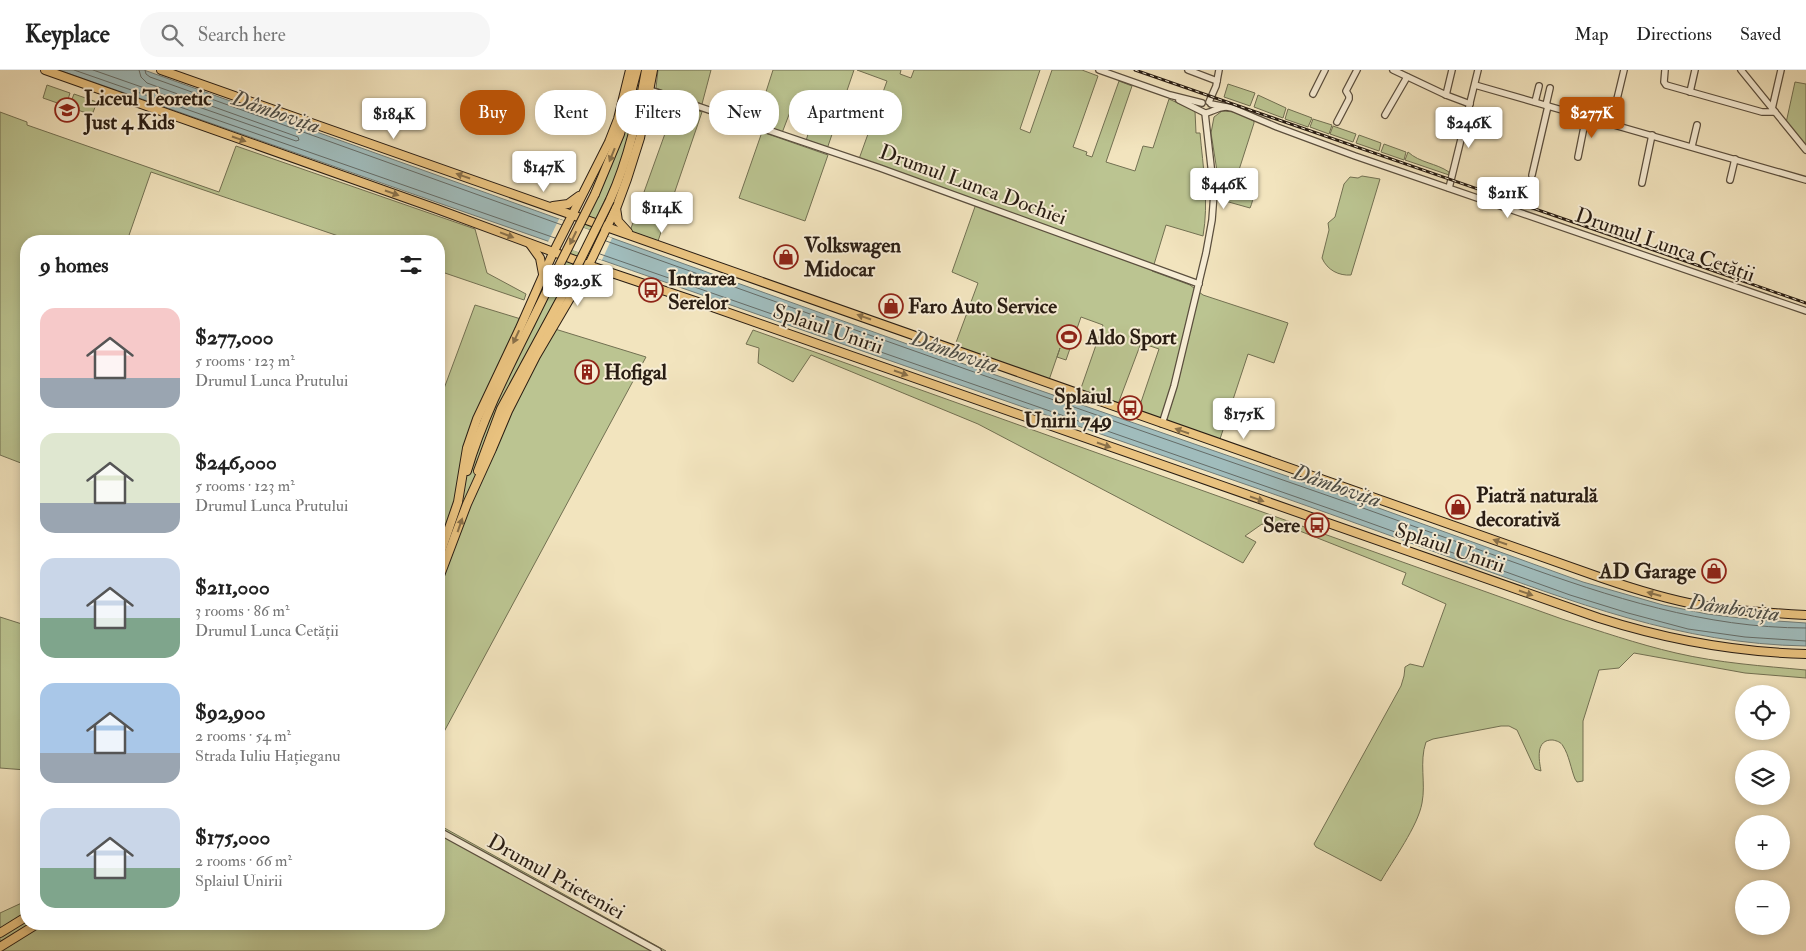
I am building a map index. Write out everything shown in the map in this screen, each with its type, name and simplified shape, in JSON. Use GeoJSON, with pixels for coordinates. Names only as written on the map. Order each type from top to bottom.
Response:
{"type":"FeatureCollection","features":[{"type":"Feature","properties":{"kind":"main road","name":"Splaiul Unirii"},"geometry":{"type":"LineString","coordinates":[[45,70],[437,209],[529,244],[1620,624],[1657,635],[1695,643],[1746,650],[1806,654]]}},
{"type":"Feature","properties":{"kind":"main road","name":"Splaiul Unirii"},"geometry":{"type":"LineString","coordinates":[[161,70],[1625,586],[1702,605],[1753,612],[1806,615]]}},
{"type":"Feature","properties":{"kind":"main road"},"geometry":{"type":"LineString","coordinates":[[458,502],[465,455],[472,433],[486,398],[519,330],[553,252],[601,161],[614,130],[630,70]]}},
{"type":"Feature","properties":{"kind":"main road"},"geometry":{"type":"LineString","coordinates":[[445,540],[484,420],[595,194],[620,134],[637,70]]}},
{"type":"Feature","properties":{"kind":"main road"},"geometry":{"type":"LineString","coordinates":[[445,562],[467,504],[485,448],[501,409],[565,291],[610,200],[622,171],[633,136],[646,70]]}},
{"type":"Feature","properties":{"kind":"main road"},"geometry":{"type":"LineString","coordinates":[[650,90],[653,70]]}},
{"type":"Feature","properties":{"kind":"main road"},"geometry":{"type":"LineString","coordinates":[[467,504],[516,394],[577,288],[607,227],[636,154],[640,135]]}},
{"type":"Feature","properties":{"kind":"main road"},"geometry":{"type":"LineString","coordinates":[[548,206],[571,203],[586,189]]}},
{"type":"Feature","properties":{"kind":"main road"},"geometry":{"type":"LineString","coordinates":[[616,206],[618,220],[632,235]]}},
{"type":"Feature","properties":{"kind":"main road"},"geometry":{"type":"LineString","coordinates":[[529,244],[540,258],[543,276]]}},
{"type":"Feature","properties":{"kind":"main road"},"geometry":{"type":"LineString","coordinates":[[577,288],[594,274],[624,277]]}},
{"type":"Feature","properties":{"kind":"main road"},"geometry":{"type":"LineString","coordinates":[[0,933],[20,920]]}},
{"type":"Feature","properties":{"kind":"main road"},"geometry":{"type":"LineString","coordinates":[[14,924],[20,934]]}},
{"type":"Feature","properties":{"kind":"main road"},"geometry":{"type":"LineString","coordinates":[[0,946],[27,930]]}},
{"type":"Feature","properties":{"kind":"street","name":"Drumul Lunca Cetății"},"geometry":{"type":"LineString","coordinates":[[1100,70],[1207,108],[1232,108],[1320,143],[1806,311]]}},
{"type":"Feature","properties":{"kind":"street"},"geometry":{"type":"LineString","coordinates":[[1188,70],[1217,81]]}},
{"type":"Feature","properties":{"kind":"street"},"geometry":{"type":"LineString","coordinates":[[1162,424],[1172,395],[1209,242],[1214,203],[1206,122],[1207,108],[1219,70]]}},
{"type":"Feature","properties":{"kind":"street"},"geometry":{"type":"LineString","coordinates":[[1313,94],[1325,70]]}},
{"type":"Feature","properties":{"kind":"street"},"geometry":{"type":"LineString","coordinates":[[1337,122],[1350,98],[1346,91],[1357,70]]}},
{"type":"Feature","properties":{"kind":"street"},"geometry":{"type":"LineString","coordinates":[[1393,70],[1470,104]]}},
{"type":"Feature","properties":{"kind":"street"},"geometry":{"type":"LineString","coordinates":[[1446,95],[1452,70]]}},
{"type":"Feature","properties":{"kind":"street"},"geometry":{"type":"LineString","coordinates":[[1449,188],[1478,70]]}},
{"type":"Feature","properties":{"kind":"street"},"geometry":{"type":"LineString","coordinates":[[1617,99],[1624,70]]}},
{"type":"Feature","properties":{"kind":"street"},"geometry":{"type":"LineString","coordinates":[[1665,70],[1665,84],[1762,112],[1773,111]]}},
{"type":"Feature","properties":{"kind":"street"},"geometry":{"type":"LineString","coordinates":[[1690,92],[1695,70]]}},
{"type":"Feature","properties":{"kind":"street"},"geometry":{"type":"LineString","coordinates":[[1742,70],[1806,150]]}},
{"type":"Feature","properties":{"kind":"street"},"geometry":{"type":"LineString","coordinates":[[1773,111],[1781,70]]}},
{"type":"Feature","properties":{"kind":"street"},"geometry":{"type":"LineString","coordinates":[[1385,115],[1407,77]]}},
{"type":"Feature","properties":{"kind":"street"},"geometry":{"type":"LineString","coordinates":[[1475,85],[1806,180]]}},
{"type":"Feature","properties":{"kind":"street"},"geometry":{"type":"LineString","coordinates":[[1535,102],[1540,86]]}},
{"type":"Feature","properties":{"kind":"street"},"geometry":{"type":"LineString","coordinates":[[1532,175],[1550,88]]}},
{"type":"Feature","properties":{"kind":"street","name":"Drumul Lunca Dochiei"},"geometry":{"type":"LineString","coordinates":[[699,107],[880,168],[1199,284]]}},
{"type":"Feature","properties":{"kind":"street"},"geometry":{"type":"LineString","coordinates":[[1578,157],[1586,116]]}},
{"type":"Feature","properties":{"kind":"street"},"geometry":{"type":"LineString","coordinates":[[1692,146],[1697,125]]}},
{"type":"Feature","properties":{"kind":"street"},"geometry":{"type":"LineString","coordinates":[[1642,183],[1652,135]]}},
{"type":"Feature","properties":{"kind":"street"},"geometry":{"type":"LineString","coordinates":[[1730,180],[1735,159]]}},
{"type":"Feature","properties":{"kind":"street","name":"Drumul Prieteniei"},"geometry":{"type":"LineString","coordinates":[[445,834],[658,951]]}},
{"type":"Feature","properties":{"kind":"green space"},"geometry":{"type":"Polygon","coordinates":[[[639,70],[644,70],[640,90],[632,90],[639,70]]]}},
{"type":"Feature","properties":{"kind":"green space"},"geometry":{"type":"Polygon","coordinates":[[[658,70],[711,70],[702,104],[699,103],[699,90],[662,90],[656,88],[658,70]]]}},
{"type":"Feature","properties":{"kind":"green space"},"geometry":{"type":"Polygon","coordinates":[[[773,70],[854,70],[847,90],[789,90],[789,115],[782,133],[779,132],[779,90],[767,90],[773,70]]]}},
{"type":"Feature","properties":{"kind":"green space"},"geometry":{"type":"Polygon","coordinates":[[[857,70],[901,70],[900,74],[911,78],[914,70],[1040,70],[1020,129],[1030,133],[1052,70],[1082,70],[1098,76],[1073,147],[1087,152],[1086,155],[1092,157],[1119,81],[1132,86],[1106,162],[1135,171],[1143,146],[1153,148],[1169,99],[1195,111],[1196,133],[1200,133],[1205,184],[1203,236],[1166,225],[1152,271],[1190,285],[1203,295],[1288,323],[1274,363],[1248,354],[1220,439],[1138,411],[1159,349],[1141,343],[1118,404],[1080,391],[1103,325],[1081,317],[1066,360],[1057,357],[1060,348],[1049,380],[954,348],[978,283],[952,272],[977,201],[859,159],[868,135],[902,135],[902,90],[884,90],[887,81],[857,70]]]}},
{"type":"Feature","properties":{"kind":"green space"},"geometry":{"type":"Polygon","coordinates":[[[1795,82],[1806,84],[1806,147],[1786,123],[1795,82]]]}},
{"type":"Feature","properties":{"kind":"green space"},"geometry":{"type":"Polygon","coordinates":[[[1228,84],[1255,93],[1250,106],[1224,97],[1228,84]]]}},
{"type":"Feature","properties":{"kind":"green space"},"geometry":{"type":"Polygon","coordinates":[[[47,85],[70,93],[66,106],[43,98],[47,85]]]}},
{"type":"Feature","properties":{"kind":"green space"},"geometry":{"type":"Polygon","coordinates":[[[74,94],[97,102],[92,115],[69,107],[74,94]]]}},
{"type":"Feature","properties":{"kind":"green space"},"geometry":{"type":"Polygon","coordinates":[[[1258,95],[1286,108],[1283,118],[1254,107],[1258,95]]]}},
{"type":"Feature","properties":{"kind":"green space"},"geometry":{"type":"Polygon","coordinates":[[[1288,109],[1312,118],[1308,127],[1285,119],[1288,109]]]}},
{"type":"Feature","properties":{"kind":"green space"},"geometry":{"type":"Polygon","coordinates":[[[1222,111],[1235,112],[1254,121],[1238,173],[1239,175],[1250,174],[1252,177],[1254,191],[1250,208],[1218,199],[1217,171],[1211,133],[1214,117],[1222,111]]]}},
{"type":"Feature","properties":{"kind":"green space"},"geometry":{"type":"Polygon","coordinates":[[[0,112],[27,122],[27,125],[219,192],[236,146],[475,229],[487,273],[526,294],[524,300],[445,273],[445,235],[335,235],[151,172],[129,235],[20,235],[20,463],[0,455],[0,112]]]}},
{"type":"Feature","properties":{"kind":"green space"},"geometry":{"type":"Polygon","coordinates":[[[1313,119],[1332,125],[1329,134],[1310,127],[1313,119]]]}},
{"type":"Feature","properties":{"kind":"green space"},"geometry":{"type":"Polygon","coordinates":[[[1333,126],[1356,134],[1353,142],[1330,134],[1333,126]]]}},
{"type":"Feature","properties":{"kind":"green space"},"geometry":{"type":"Polygon","coordinates":[[[617,135],[629,135],[617,174],[578,257],[542,325],[646,357],[445,730],[445,386],[475,305],[534,323],[597,193],[617,135]]]}},
{"type":"Feature","properties":{"kind":"green space"},"geometry":{"type":"Polygon","coordinates":[[[664,135],[694,135],[658,241],[630,231],[664,135]]]}},
{"type":"Feature","properties":{"kind":"green space"},"geometry":{"type":"Polygon","coordinates":[[[761,135],[771,135],[828,155],[805,221],[739,198],[761,135]]]}},
{"type":"Feature","properties":{"kind":"green space"},"geometry":{"type":"Polygon","coordinates":[[[808,135],[832,135],[827,149],[806,141],[808,135]]]}},
{"type":"Feature","properties":{"kind":"green space"},"geometry":{"type":"Polygon","coordinates":[[[1359,135],[1381,143],[1379,151],[1356,143],[1359,135]]]}},
{"type":"Feature","properties":{"kind":"green space"},"geometry":{"type":"Polygon","coordinates":[[[1384,144],[1406,152],[1404,160],[1381,152],[1384,144]]]}},
{"type":"Feature","properties":{"kind":"green space"},"geometry":{"type":"Polygon","coordinates":[[[1408,152],[1418,159],[1444,169],[1449,172],[1449,175],[1405,160],[1408,152]]]}},
{"type":"Feature","properties":{"kind":"green space"},"geometry":{"type":"Polygon","coordinates":[[[1362,176],[1380,179],[1351,275],[1342,274],[1330,269],[1322,258],[1329,230],[1328,223],[1335,217],[1344,184],[1350,177],[1358,178],[1362,176]]]}},
{"type":"Feature","properties":{"kind":"green space"},"geometry":{"type":"Polygon","coordinates":[[[753,330],[1562,619],[1647,646],[1676,653],[1741,664],[1806,670],[1806,678],[1745,673],[1634,653],[1619,668],[1599,670],[1583,721],[1583,781],[1577,782],[1565,750],[1561,744],[1553,740],[1543,743],[1541,746],[1539,756],[1541,771],[1535,769],[1517,730],[1509,726],[1433,739],[1426,742],[1423,757],[1423,795],[1420,812],[1381,881],[1316,847],[1314,844],[1401,686],[1405,667],[1410,664],[1423,667],[1446,604],[1402,584],[1406,573],[1277,522],[1274,528],[1262,524],[1245,536],[1256,542],[1243,563],[978,424],[811,355],[793,382],[758,363],[759,348],[746,344],[753,330]]]}},
{"type":"Feature","properties":{"kind":"green space"},"geometry":{"type":"Polygon","coordinates":[[[0,617],[20,623],[20,770],[0,768],[0,617]]]}},
{"type":"Feature","properties":{"kind":"green space"},"geometry":{"type":"Polygon","coordinates":[[[445,828],[666,951],[0,951],[0,913],[20,904],[20,930],[445,930],[445,828]]]}},
{"type":"Feature","properties":{"kind":"water"},"geometry":{"type":"Polygon","coordinates":[[[59,70],[144,70],[935,354],[1373,506],[1583,582],[1663,605],[1707,614],[1806,623],[1806,646],[1715,638],[1671,629],[1628,618],[1543,591],[1268,492],[59,70]]]}},
{"type":"Feature","properties":{"kind":"pier"},"geometry":{"type":"Polygon","coordinates":[[[559,219],[612,238],[602,260],[548,242],[559,219]]]}},
{"type":"Feature","properties":{"kind":"railway"},"geometry":{"type":"LineString","coordinates":[[1135,70],[1806,303]]}},
{"type":"Feature","properties":{"kind":"place","name":"Liceul Teoretic Just 4 Kids"},"geometry":{"type":"Point","coordinates":[67,110]}},
{"type":"Feature","properties":{"kind":"place","name":"Volkswagen Midocar"},"geometry":{"type":"Point","coordinates":[786,257]}},
{"type":"Feature","properties":{"kind":"place","name":"Intrarea Serelor"},"geometry":{"type":"Point","coordinates":[651,290]}},
{"type":"Feature","properties":{"kind":"place","name":"Faro Auto Service"},"geometry":{"type":"Point","coordinates":[891,306]}},
{"type":"Feature","properties":{"kind":"place","name":"Aldo Sport"},"geometry":{"type":"Point","coordinates":[1069,337]}},
{"type":"Feature","properties":{"kind":"place","name":"Hofigal"},"geometry":{"type":"Point","coordinates":[587,372]}},
{"type":"Feature","properties":{"kind":"place","name":"Splaiul Unirii 749"},"geometry":{"type":"Point","coordinates":[1130,408]}},
{"type":"Feature","properties":{"kind":"place","name":"Piatră naturală decorativă"},"geometry":{"type":"Point","coordinates":[1458,507]}},
{"type":"Feature","properties":{"kind":"place","name":"Sere"},"geometry":{"type":"Point","coordinates":[1317,525]}},
{"type":"Feature","properties":{"kind":"place","name":"AD Garage"},"geometry":{"type":"Point","coordinates":[1714,571]}},
{"type":"Feature","properties":{"kind":"water label","name":"Dâmbovița"},"geometry":{"type":"Point","coordinates":[276,112]}},
{"type":"Feature","properties":{"kind":"water label","name":"Dâmbovița"},"geometry":{"type":"Point","coordinates":[955,352]}},
{"type":"Feature","properties":{"kind":"water label","name":"Dâmbovița"},"geometry":{"type":"Point","coordinates":[1337,486]}},
{"type":"Feature","properties":{"kind":"water label","name":"Dâmbovița"},"geometry":{"type":"Point","coordinates":[1734,608]}}]}
